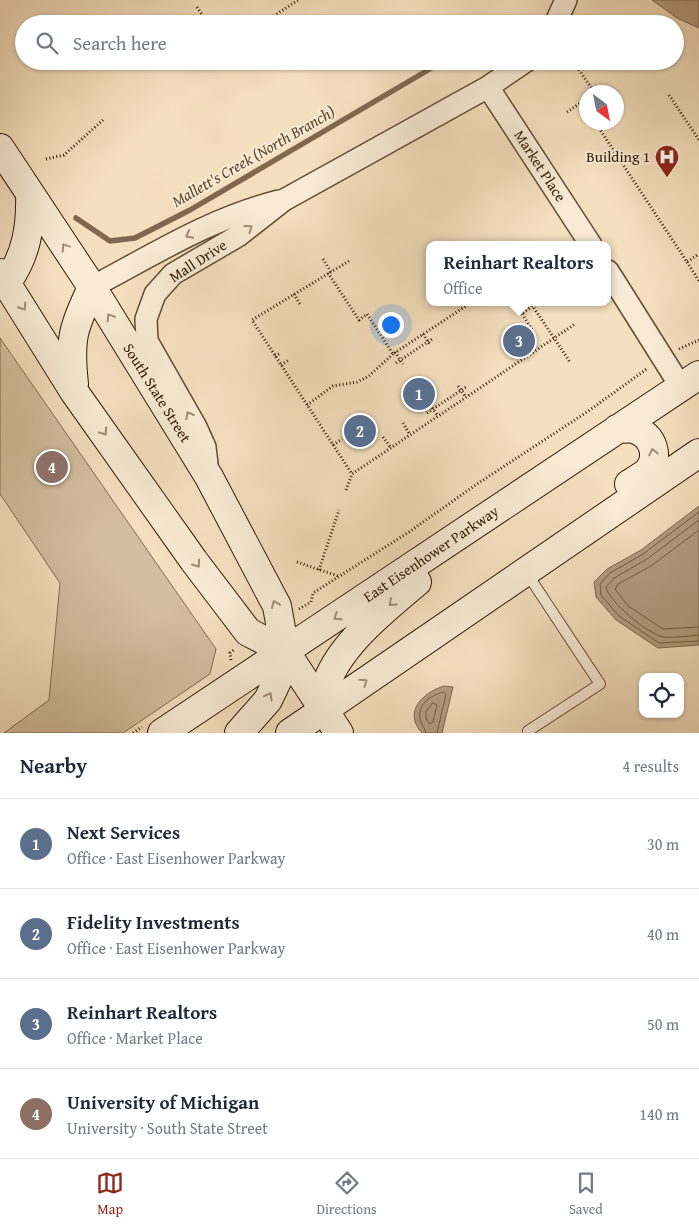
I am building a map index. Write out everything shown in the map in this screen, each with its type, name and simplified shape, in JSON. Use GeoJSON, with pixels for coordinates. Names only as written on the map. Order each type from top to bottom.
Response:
{"type":"FeatureCollection","features":[{"type":"Feature","properties":{"kind":"main road","name":"South State Street"},"geometry":{"type":"LineString","coordinates":[[0,148],[92,287],[209,477],[277,606],[286,652],[339,733]]}},
{"type":"Feature","properties":{"kind":"main road"},"geometry":{"type":"LineString","coordinates":[[2,280],[14,271],[27,241],[30,195]]}},
{"type":"Feature","properties":{"kind":"main road","name":"South State Street"},"geometry":{"type":"LineString","coordinates":[[2,280],[75,393],[194,561],[248,632],[286,652]]}},
{"type":"Feature","properties":{"kind":"main road"},"geometry":{"type":"LineString","coordinates":[[75,393],[70,353],[72,339],[75,325],[92,287]]}},
{"type":"Feature","properties":{"kind":"main road","name":"East Eisenhower Parkway"},"geometry":{"type":"LineString","coordinates":[[162,733],[690,381]]}},
{"type":"Feature","properties":{"kind":"main road"},"geometry":{"type":"LineString","coordinates":[[417,644],[451,604],[646,472],[654,460],[654,449],[646,436],[634,429],[617,428]]}},
{"type":"Feature","properties":{"kind":"main road"},"geometry":{"type":"LineString","coordinates":[[290,733],[417,644],[699,453]]}},
{"type":"Feature","properties":{"kind":"main road"},"geometry":{"type":"LineString","coordinates":[[324,709],[330,674],[349,648],[390,604],[418,581],[537,501],[581,454]]}},
{"type":"Feature","properties":{"kind":"main road"},"geometry":{"type":"LineString","coordinates":[[239,733],[268,700],[279,677],[286,652]]}},
{"type":"Feature","properties":{"kind":"main road"},"geometry":{"type":"LineString","coordinates":[[174,733],[214,697]]}},
{"type":"Feature","properties":{"kind":"street"},"geometry":{"type":"LineString","coordinates":[[559,15],[566,0]]}},
{"type":"Feature","properties":{"kind":"street","name":"Mall Drive"},"geometry":{"type":"LineString","coordinates":[[209,477],[205,447],[196,427],[147,341],[145,331],[149,306],[155,294],[173,274],[238,236],[284,200],[488,87],[513,70]]}},
{"type":"Feature","properties":{"kind":"street","name":"Market Place"},"geometry":{"type":"LineString","coordinates":[[488,87],[588,241]]}},
{"type":"Feature","properties":{"kind":"street","name":"Mall Drive"},"geometry":{"type":"LineString","coordinates":[[92,287],[209,225],[245,210],[284,200]]}},
{"type":"Feature","properties":{"kind":"street"},"geometry":{"type":"LineString","coordinates":[[611,276],[664,358],[690,381]]}},
{"type":"Feature","properties":{"kind":"lane"},"geometry":{"type":"LineString","coordinates":[[525,571],[600,684],[528,731],[530,733]]}},
{"type":"Feature","properties":{"kind":"path"},"geometry":{"type":"LineString","coordinates":[[276,15],[298,0]]}},
{"type":"Feature","properties":{"kind":"path"},"geometry":{"type":"LineString","coordinates":[[197,7],[202,15]]}},
{"type":"Feature","properties":{"kind":"path"},"geometry":{"type":"LineString","coordinates":[[580,70],[590,85]]}},
{"type":"Feature","properties":{"kind":"path"},"geometry":{"type":"LineString","coordinates":[[669,95],[699,140]]}},
{"type":"Feature","properties":{"kind":"path"},"geometry":{"type":"LineString","coordinates":[[567,112],[579,104]]}},
{"type":"Feature","properties":{"kind":"path"},"geometry":{"type":"LineString","coordinates":[[46,160],[64,155],[103,120]]}},
{"type":"Feature","properties":{"kind":"path"},"geometry":{"type":"LineString","coordinates":[[600,130],[699,281]]}},
{"type":"Feature","properties":{"kind":"path"},"geometry":{"type":"LineString","coordinates":[[687,262],[699,254]]}},
{"type":"Feature","properties":{"kind":"path"},"geometry":{"type":"LineString","coordinates":[[323,259],[359,320],[367,314],[402,362]]}},
{"type":"Feature","properties":{"kind":"path"},"geometry":{"type":"LineString","coordinates":[[349,261],[252,320],[352,474]]}},
{"type":"Feature","properties":{"kind":"path"},"geometry":{"type":"LineString","coordinates":[[294,294],[300,304]]}},
{"type":"Feature","properties":{"kind":"path"},"geometry":{"type":"LineString","coordinates":[[307,405],[333,386],[357,382],[369,376],[394,353],[466,306]]}},
{"type":"Feature","properties":{"kind":"path"},"geometry":{"type":"LineString","coordinates":[[518,306],[532,330]]}},
{"type":"Feature","properties":{"kind":"path"},"geometry":{"type":"LineString","coordinates":[[522,313],[529,306]]}},
{"type":"Feature","properties":{"kind":"path"},"geometry":{"type":"LineString","coordinates":[[532,306],[570,362]]}},
{"type":"Feature","properties":{"kind":"path"},"geometry":{"type":"LineString","coordinates":[[346,490],[352,474],[576,324]]}},
{"type":"Feature","properties":{"kind":"path"},"geometry":{"type":"LineString","coordinates":[[423,334],[429,343]]}},
{"type":"Feature","properties":{"kind":"path"},"geometry":{"type":"LineString","coordinates":[[396,363],[402,362],[432,339]]}},
{"type":"Feature","properties":{"kind":"path"},"geometry":{"type":"LineString","coordinates":[[526,350],[529,355]]}},
{"type":"Feature","properties":{"kind":"path"},"geometry":{"type":"LineString","coordinates":[[275,356],[280,353]]}},
{"type":"Feature","properties":{"kind":"path"},"geometry":{"type":"LineString","coordinates":[[311,602],[313,593],[409,532],[476,484],[587,412],[664,358]]}},
{"type":"Feature","properties":{"kind":"path"},"geometry":{"type":"LineString","coordinates":[[281,365],[289,360]]}},
{"type":"Feature","properties":{"kind":"path"},"geometry":{"type":"LineString","coordinates":[[427,413],[460,388],[466,387]]}},
{"type":"Feature","properties":{"kind":"path"},"geometry":{"type":"LineString","coordinates":[[460,388],[466,398]]}},
{"type":"Feature","properties":{"kind":"path"},"geometry":{"type":"LineString","coordinates":[[446,400],[451,407]]}},
{"type":"Feature","properties":{"kind":"path"},"geometry":{"type":"LineString","coordinates":[[430,405],[438,416]]}},
{"type":"Feature","properties":{"kind":"path"},"geometry":{"type":"LineString","coordinates":[[403,424],[410,435]]}},
{"type":"Feature","properties":{"kind":"path"},"geometry":{"type":"LineString","coordinates":[[383,437],[391,448]]}},
{"type":"Feature","properties":{"kind":"path"},"geometry":{"type":"LineString","coordinates":[[333,445],[342,439]]}},
{"type":"Feature","properties":{"kind":"path"},"geometry":{"type":"LineString","coordinates":[[319,570],[338,510]]}},
{"type":"Feature","properties":{"kind":"path"},"geometry":{"type":"LineString","coordinates":[[297,562],[338,576]]}},
{"type":"Feature","properties":{"kind":"shaded area"},"geometry":{"type":"Polygon","coordinates":[[[0,338],[216,649],[210,674],[123,733],[4,733],[49,700],[60,583],[0,494],[0,338]]]}},
{"type":"Feature","properties":{"kind":"water"},"geometry":{"type":"Polygon","coordinates":[[[652,0],[699,0],[699,28],[684,21],[684,15],[673,15],[652,0]]]}},
{"type":"Feature","properties":{"kind":"water"},"geometry":{"type":"Polygon","coordinates":[[[699,506],[699,645],[658,648],[616,620],[596,597],[594,582],[607,569],[641,550],[699,506]]]}},
{"type":"Feature","properties":{"kind":"water"},"geometry":{"type":"Polygon","coordinates":[[[444,686],[453,687],[442,733],[422,733],[414,718],[418,704],[429,693],[444,686]]]}},
{"type":"Feature","properties":{"kind":"waterway","name":"Mallett's Creek (North Branch)"},"geometry":{"type":"LineString","coordinates":[[76,218],[110,241],[135,238],[190,210],[428,70]]}},
{"type":"Feature","properties":{"kind":"place","name":"Building 1"},"geometry":{"type":"Point","coordinates":[667,178]}},
{"type":"Feature","properties":{"kind":"place","name":"Reinhart Realtors"},"geometry":{"type":"Point","coordinates":[519,341]}},
{"type":"Feature","properties":{"kind":"place","name":"Next Services"},"geometry":{"type":"Point","coordinates":[419,394]}},
{"type":"Feature","properties":{"kind":"place","name":"Fidelity Investments"},"geometry":{"type":"Point","coordinates":[360,431]}},
{"type":"Feature","properties":{"kind":"place","name":"University of Michigan"},"geometry":{"type":"Point","coordinates":[52,467]}}]}
